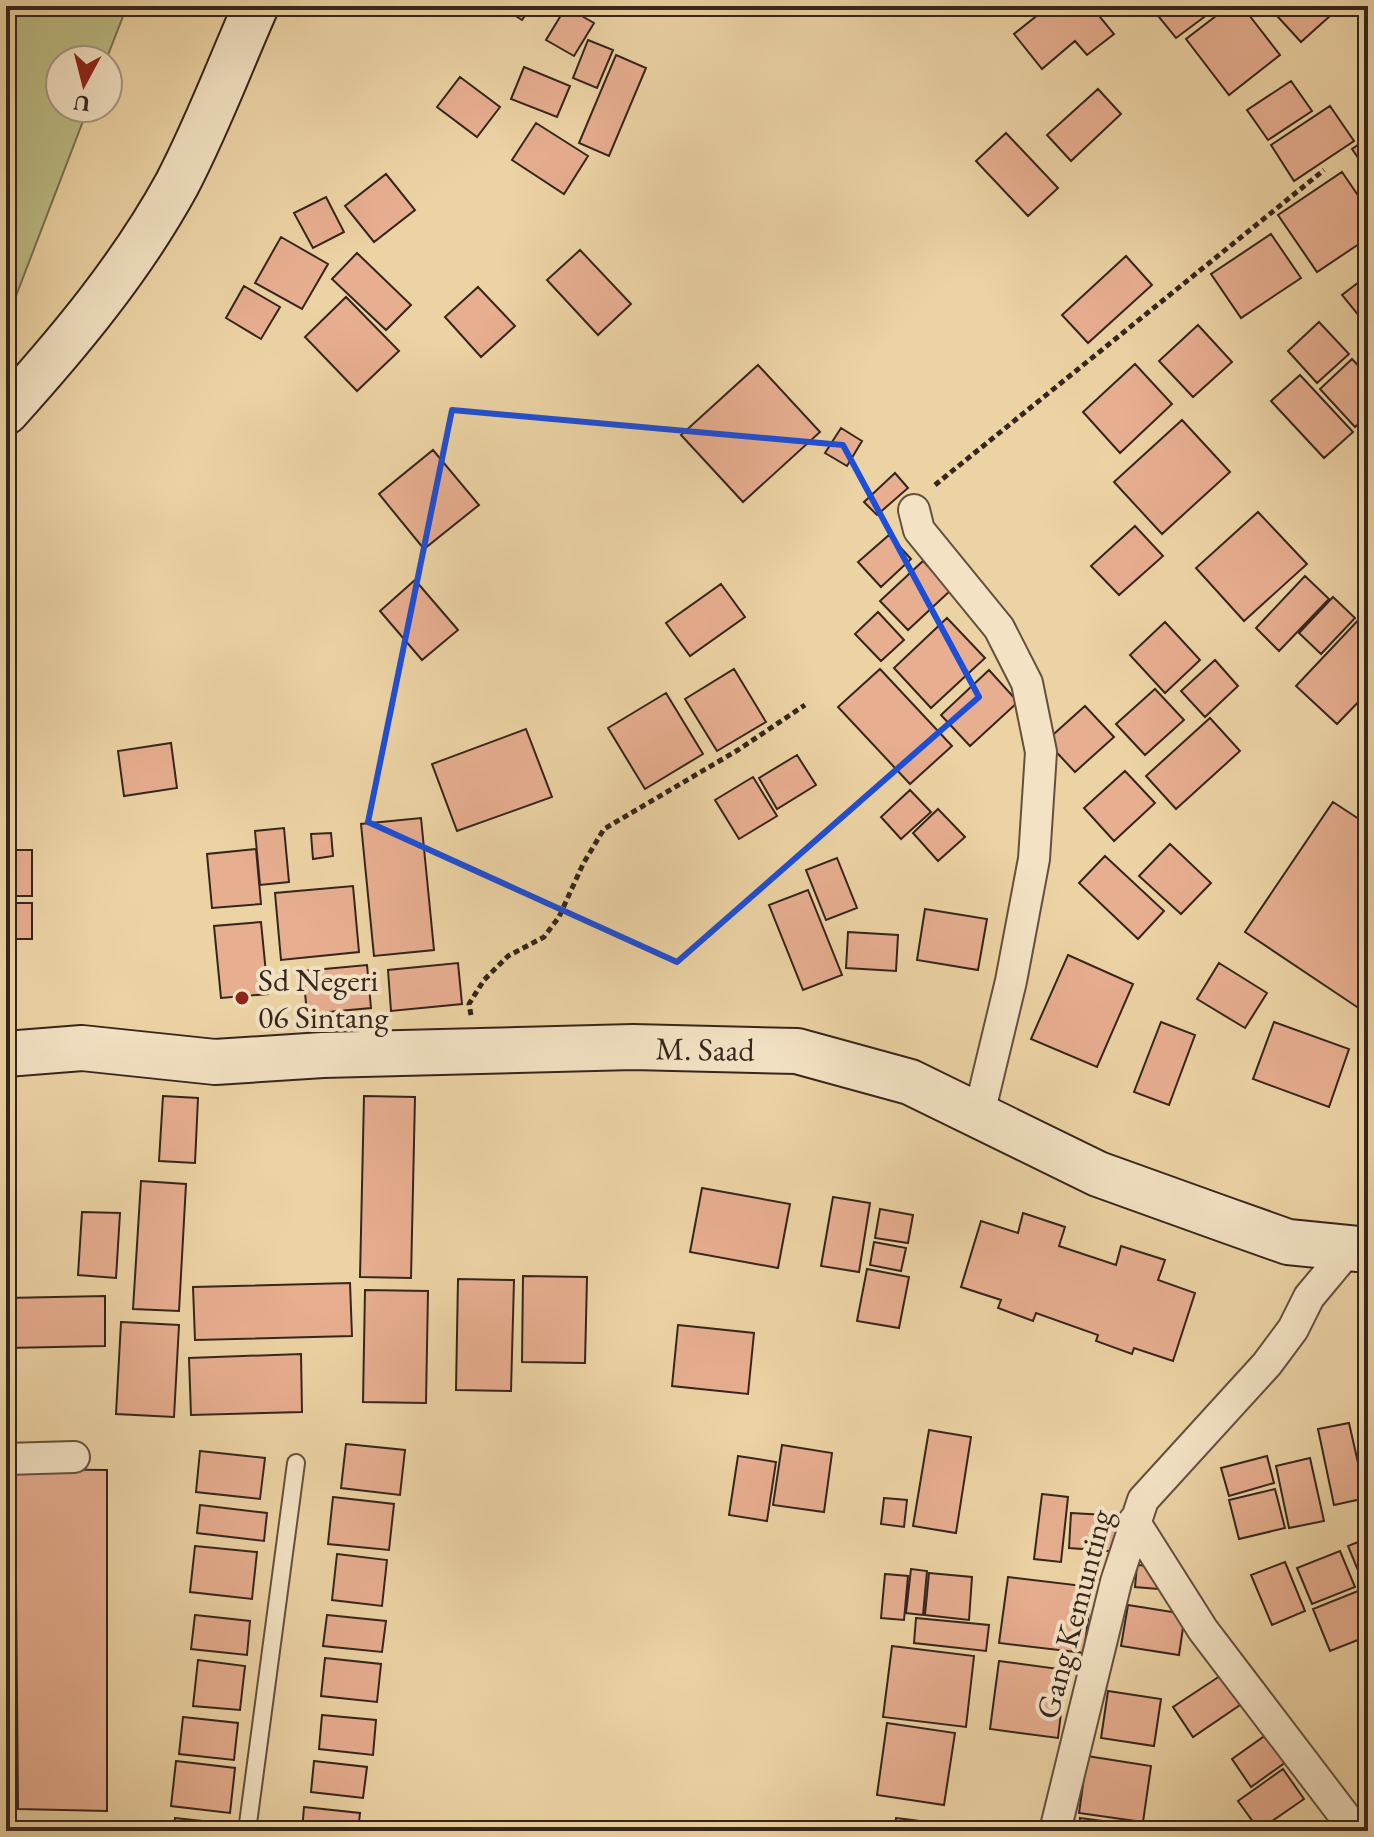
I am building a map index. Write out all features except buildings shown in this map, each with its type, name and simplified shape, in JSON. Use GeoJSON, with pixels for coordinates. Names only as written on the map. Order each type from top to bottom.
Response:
{"type":"FeatureCollection","features":[{"type":"Feature","properties":{"kind":"street"},"geometry":{"type":"LineString","coordinates":[[6,412],[97,307],[149,231],[178,182],[256,6]]}},
{"type":"Feature","properties":{"kind":"street"},"geometry":{"type":"LineString","coordinates":[[914,510],[919,530],[999,628],[1027,683],[1041,752],[1034,859],[1011,981],[978,1118]]}},
{"type":"Feature","properties":{"kind":"street","name":"M. Saad"},"geometry":{"type":"LineString","coordinates":[[6,1054],[82,1048],[215,1062],[633,1047],[797,1051],[910,1082],[978,1118],[1098,1174],[1288,1242],[1358,1250]]}},
{"type":"Feature","properties":{"kind":"street","name":"Gang Kemunting"},"geometry":{"type":"LineString","coordinates":[[1055,1831],[1134,1521],[1143,1500],[1267,1364],[1293,1329],[1309,1297],[1358,1250]]}},
{"type":"Feature","properties":{"kind":"street"},"geometry":{"type":"LineString","coordinates":[[6,1459],[74,1457]]}},
{"type":"Feature","properties":{"kind":"street"},"geometry":{"type":"LineString","coordinates":[[1134,1521],[1203,1630],[1356,1831]]}},
{"type":"Feature","properties":{"kind":"lane"},"geometry":{"type":"LineString","coordinates":[[247,1831],[296,1463]]}},
{"type":"Feature","properties":{"kind":"path"},"geometry":{"type":"LineString","coordinates":[[914,510],[925,493],[1067,382],[1324,170]]}},
{"type":"Feature","properties":{"kind":"path"},"geometry":{"type":"LineString","coordinates":[[475,1052],[469,1004],[484,980],[508,956],[544,937],[559,917],[604,829],[738,750],[805,705]]}},
{"type":"Feature","properties":{"kind":"highlighted area"},"geometry":{"type":"Polygon","coordinates":[[[452,410],[843,445],[979,697],[677,962],[368,822],[452,410]]]}},
{"type":"Feature","properties":{"kind":"shaded area"},"geometry":{"type":"Polygon","coordinates":[[[6,6],[127,6],[112,44],[44,44],[44,124],[82,124],[6,322],[6,6]]]}},
{"type":"Feature","properties":{"kind":"place","name":"Sd Negeri 06 Sintang"},"geometry":{"type":"Point","coordinates":[242,998]}}]}
